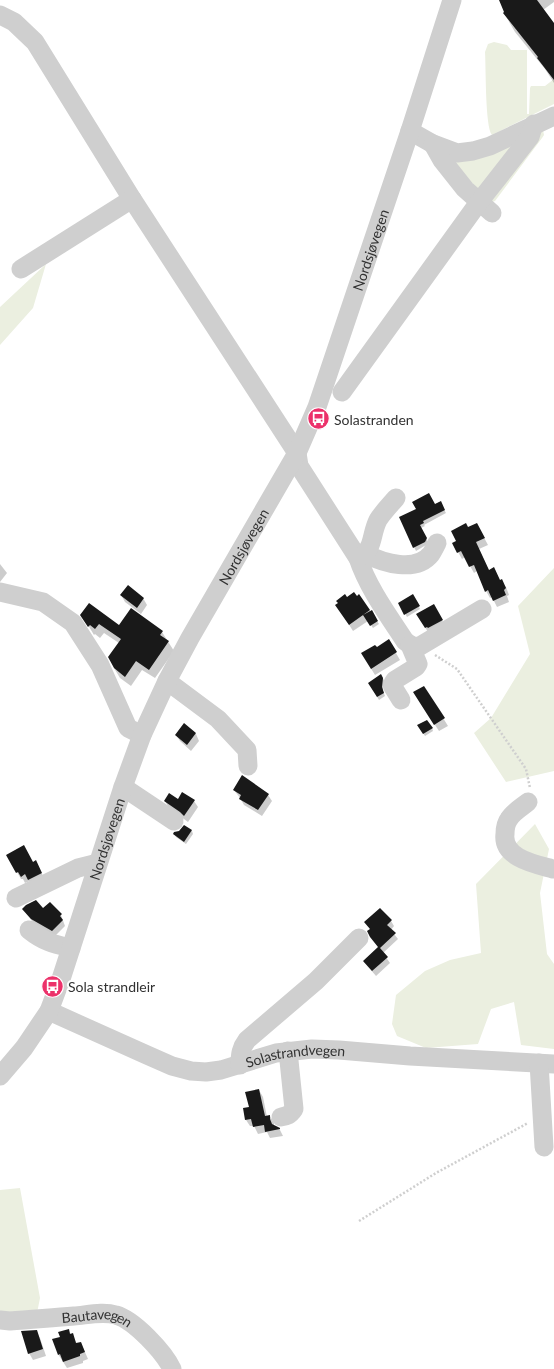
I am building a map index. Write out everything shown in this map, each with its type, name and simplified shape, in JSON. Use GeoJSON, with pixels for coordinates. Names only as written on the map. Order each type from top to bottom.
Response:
{"type":"FeatureCollection","features":[{"type":"Feature","properties":{"kind":"street","name":"Nordsjøvegen"},"geometry":{"type":"LineString","coordinates":[[0,1076],[24,1048],[49,1011],[123,787],[142,735],[167,681],[190,638],[297,453],[317,407],[410,131],[452,0]]}},
{"type":"Feature","properties":{"kind":"street"},"geometry":{"type":"LineString","coordinates":[[0,15],[14,22],[35,42],[132,198],[297,453],[299,466],[362,556],[363,572],[383,607],[406,641],[415,646]]}},
{"type":"Feature","properties":{"kind":"street"},"geometry":{"type":"LineString","coordinates":[[410,131],[433,144],[457,152],[473,151],[490,146],[534,124],[554,116]]}},
{"type":"Feature","properties":{"kind":"street"},"geometry":{"type":"LineString","coordinates":[[342,392],[485,207],[530,137],[534,124]]}},
{"type":"Feature","properties":{"kind":"street"},"geometry":{"type":"LineString","coordinates":[[433,144],[442,160],[465,189],[485,207]]}},
{"type":"Feature","properties":{"kind":"street"},"geometry":{"type":"LineString","coordinates":[[21,269],[132,198]]}},
{"type":"Feature","properties":{"kind":"street"},"geometry":{"type":"LineString","coordinates":[[362,556],[370,546],[379,519],[396,498]]}},
{"type":"Feature","properties":{"kind":"street"},"geometry":{"type":"LineString","coordinates":[[362,556],[390,563],[404,565],[415,564],[423,561],[430,555],[437,543]]}},
{"type":"Feature","properties":{"kind":"street"},"geometry":{"type":"LineString","coordinates":[[0,592],[43,602],[73,623],[100,665],[128,728],[142,735]]}},
{"type":"Feature","properties":{"kind":"street"},"geometry":{"type":"LineString","coordinates":[[415,646],[482,610]]}},
{"type":"Feature","properties":{"kind":"street"},"geometry":{"type":"LineString","coordinates":[[401,700],[393,687],[393,683],[418,664],[415,646]]}},
{"type":"Feature","properties":{"kind":"street"},"geometry":{"type":"LineString","coordinates":[[167,681],[218,719],[247,750],[248,766]]}},
{"type":"Feature","properties":{"kind":"street"},"geometry":{"type":"LineString","coordinates":[[123,787],[174,820]]}},
{"type":"Feature","properties":{"kind":"street"},"geometry":{"type":"LineString","coordinates":[[528,802],[509,818],[504,838],[506,846],[511,852],[521,858],[554,871]]}},
{"type":"Feature","properties":{"kind":"street"},"geometry":{"type":"LineString","coordinates":[[16,898],[78,868],[98,863]]}},
{"type":"Feature","properties":{"kind":"street"},"geometry":{"type":"LineString","coordinates":[[29,930],[40,939],[71,948]]}},
{"type":"Feature","properties":{"kind":"street"},"geometry":{"type":"LineString","coordinates":[[240,1065],[240,1054],[242,1047],[247,1040],[316,981],[359,938]]}},
{"type":"Feature","properties":{"kind":"street","name":"Solastrandvegen"},"geometry":{"type":"LineString","coordinates":[[49,1011],[172,1066],[191,1071],[206,1072],[221,1070],[276,1053],[312,1049],[547,1064]]}},
{"type":"Feature","properties":{"kind":"street"},"geometry":{"type":"LineString","coordinates":[[281,1117],[287,1116],[294,1109],[288,1051]]}},
{"type":"Feature","properties":{"kind":"street"},"geometry":{"type":"LineString","coordinates":[[544,1147],[542,1116],[547,1064]]}},
{"type":"Feature","properties":{"kind":"street","name":"Bautavegen"},"geometry":{"type":"LineString","coordinates":[[0,1320],[99,1313],[116,1315],[131,1323],[158,1347],[172,1369]]}},
{"type":"Feature","properties":{"kind":"path"},"geometry":{"type":"LineString","coordinates":[[415,646],[457,669],[526,769],[530,786],[528,802]]}},
{"type":"Feature","properties":{"kind":"path"},"geometry":{"type":"LineString","coordinates":[[359,1221],[436,1173],[542,1116]]}},
{"type":"Feature","properties":{"kind":"shaded area"},"geometry":{"type":"Polygon","coordinates":[[[494,42],[507,45],[511,50],[527,50],[527,114],[529,114],[531,86],[545,86],[554,79],[554,104],[492,135],[488,121],[485,52],[488,44],[494,42]]]}},
{"type":"Feature","properties":{"kind":"shaded area"},"geometry":{"type":"Polygon","coordinates":[[[543,130],[544,135],[542,138],[495,201],[492,202],[491,195],[534,134],[543,130]]]}},
{"type":"Feature","properties":{"kind":"shaded area"},"geometry":{"type":"Polygon","coordinates":[[[513,143],[486,183],[477,189],[452,159],[513,143]]]}},
{"type":"Feature","properties":{"kind":"shaded area"},"geometry":{"type":"Polygon","coordinates":[[[46,264],[33,308],[0,345],[0,307],[46,264]]]}},
{"type":"Feature","properties":{"kind":"shaded area"},"geometry":{"type":"Polygon","coordinates":[[[554,568],[554,771],[506,782],[474,733],[491,718],[530,654],[518,606],[554,568]]]}},
{"type":"Feature","properties":{"kind":"shaded area"},"geometry":{"type":"Polygon","coordinates":[[[535,824],[549,849],[540,893],[547,954],[554,964],[554,1049],[521,1045],[514,1002],[491,1009],[478,1044],[426,1048],[397,1036],[392,1024],[396,995],[425,971],[450,960],[481,953],[476,884],[535,824]]]}},
{"type":"Feature","properties":{"kind":"shaded area"},"geometry":{"type":"Polygon","coordinates":[[[20,1188],[40,1298],[37,1313],[0,1314],[0,1190],[20,1188]]]}},
{"type":"Feature","properties":{"kind":"building"},"geometry":{"type":"Polygon","coordinates":[[[499,0],[537,0],[554,23],[554,80],[503,13],[504,12],[499,0]]]}},
{"type":"Feature","properties":{"kind":"building"},"geometry":{"type":"Polygon","coordinates":[[[429,493],[435,504],[441,501],[445,510],[423,521],[424,523],[420,525],[427,538],[425,542],[413,548],[399,517],[416,509],[412,502],[429,493]]]}},
{"type":"Feature","properties":{"kind":"building"},"geometry":{"type":"Polygon","coordinates":[[[466,523],[468,527],[477,523],[485,538],[476,542],[489,570],[494,567],[500,580],[502,579],[506,588],[504,590],[506,595],[493,601],[488,590],[485,592],[474,565],[469,567],[461,551],[457,553],[452,543],[456,541],[451,531],[466,523]]]}},
{"type":"Feature","properties":{"kind":"building"},"geometry":{"type":"Polygon","coordinates":[[[128,585],[144,598],[137,608],[120,595],[128,585]]]}},
{"type":"Feature","properties":{"kind":"building"},"geometry":{"type":"Polygon","coordinates":[[[354,592],[357,596],[359,594],[370,610],[349,625],[335,605],[338,603],[336,601],[345,594],[347,597],[354,592]]]}},
{"type":"Feature","properties":{"kind":"building"},"geometry":{"type":"Polygon","coordinates":[[[413,594],[420,606],[404,615],[398,603],[413,594]]]}},
{"type":"Feature","properties":{"kind":"building"},"geometry":{"type":"Polygon","coordinates":[[[89,603],[119,625],[131,608],[163,631],[160,635],[169,641],[149,670],[136,661],[125,677],[114,668],[108,657],[121,639],[99,624],[95,629],[90,625],[88,627],[80,615],[89,603]]]}},
{"type":"Feature","properties":{"kind":"building"},"geometry":{"type":"Polygon","coordinates":[[[434,604],[443,620],[428,628],[425,628],[416,614],[434,604]]]}},
{"type":"Feature","properties":{"kind":"building"},"geometry":{"type":"Polygon","coordinates":[[[372,610],[378,621],[370,626],[363,615],[372,610]]]}},
{"type":"Feature","properties":{"kind":"building"},"geometry":{"type":"Polygon","coordinates":[[[389,639],[397,652],[371,669],[361,653],[375,645],[377,647],[389,639]]]}},
{"type":"Feature","properties":{"kind":"building"},"geometry":{"type":"Polygon","coordinates":[[[381,674],[383,678],[382,687],[384,693],[377,697],[368,683],[381,674]]]}},
{"type":"Feature","properties":{"kind":"building"},"geometry":{"type":"Polygon","coordinates":[[[424,686],[445,718],[434,725],[413,692],[424,686]]]}},
{"type":"Feature","properties":{"kind":"building"},"geometry":{"type":"Polygon","coordinates":[[[427,720],[433,728],[423,734],[417,725],[427,720]]]}},
{"type":"Feature","properties":{"kind":"building"},"geometry":{"type":"Polygon","coordinates":[[[184,723],[196,733],[187,745],[175,735],[184,723]]]}},
{"type":"Feature","properties":{"kind":"building"},"geometry":{"type":"Polygon","coordinates":[[[242,775],[269,794],[258,810],[239,799],[241,795],[233,790],[242,775]]]}},
{"type":"Feature","properties":{"kind":"building"},"geometry":{"type":"Polygon","coordinates":[[[182,792],[195,800],[184,816],[164,801],[169,793],[178,799],[182,792]]]}},
{"type":"Feature","properties":{"kind":"building"},"geometry":{"type":"Polygon","coordinates":[[[184,825],[192,830],[184,842],[173,834],[174,832],[179,831],[184,825]]]}},
{"type":"Feature","properties":{"kind":"building"},"geometry":{"type":"Polygon","coordinates":[[[24,845],[33,862],[36,860],[42,873],[28,880],[25,874],[21,877],[18,872],[16,873],[6,855],[24,845]]]}},
{"type":"Feature","properties":{"kind":"building"},"geometry":{"type":"Polygon","coordinates":[[[36,900],[43,908],[50,902],[62,914],[60,916],[63,920],[52,931],[31,919],[22,909],[26,905],[36,900]]]}},
{"type":"Feature","properties":{"kind":"building"},"geometry":{"type":"Polygon","coordinates":[[[380,908],[392,920],[387,925],[396,933],[380,948],[388,957],[372,971],[363,961],[378,947],[370,937],[367,931],[370,929],[364,922],[380,908]]]}},
{"type":"Feature","properties":{"kind":"building"},"geometry":{"type":"Polygon","coordinates":[[[259,1089],[265,1116],[270,1115],[272,1124],[280,1129],[265,1132],[264,1125],[253,1127],[251,1119],[245,1120],[243,1108],[249,1107],[245,1092],[259,1089]]]}},
{"type":"Feature","properties":{"kind":"building"},"geometry":{"type":"Polygon","coordinates":[[[69,1329],[70,1334],[73,1333],[76,1343],[81,1342],[85,1352],[80,1354],[80,1356],[63,1362],[60,1354],[58,1355],[52,1339],[60,1337],[58,1332],[69,1329]]]}},
{"type":"Feature","properties":{"kind":"building"},"geometry":{"type":"Polygon","coordinates":[[[37,1330],[43,1349],[28,1354],[21,1331],[37,1330]]]}},
{"type":"Feature","properties":{"kind":"place","name":"Solastranden"},"geometry":{"type":"Point","coordinates":[318,419]}},
{"type":"Feature","properties":{"kind":"place","name":"Sola strandleir"},"geometry":{"type":"Point","coordinates":[53,986]}}]}
